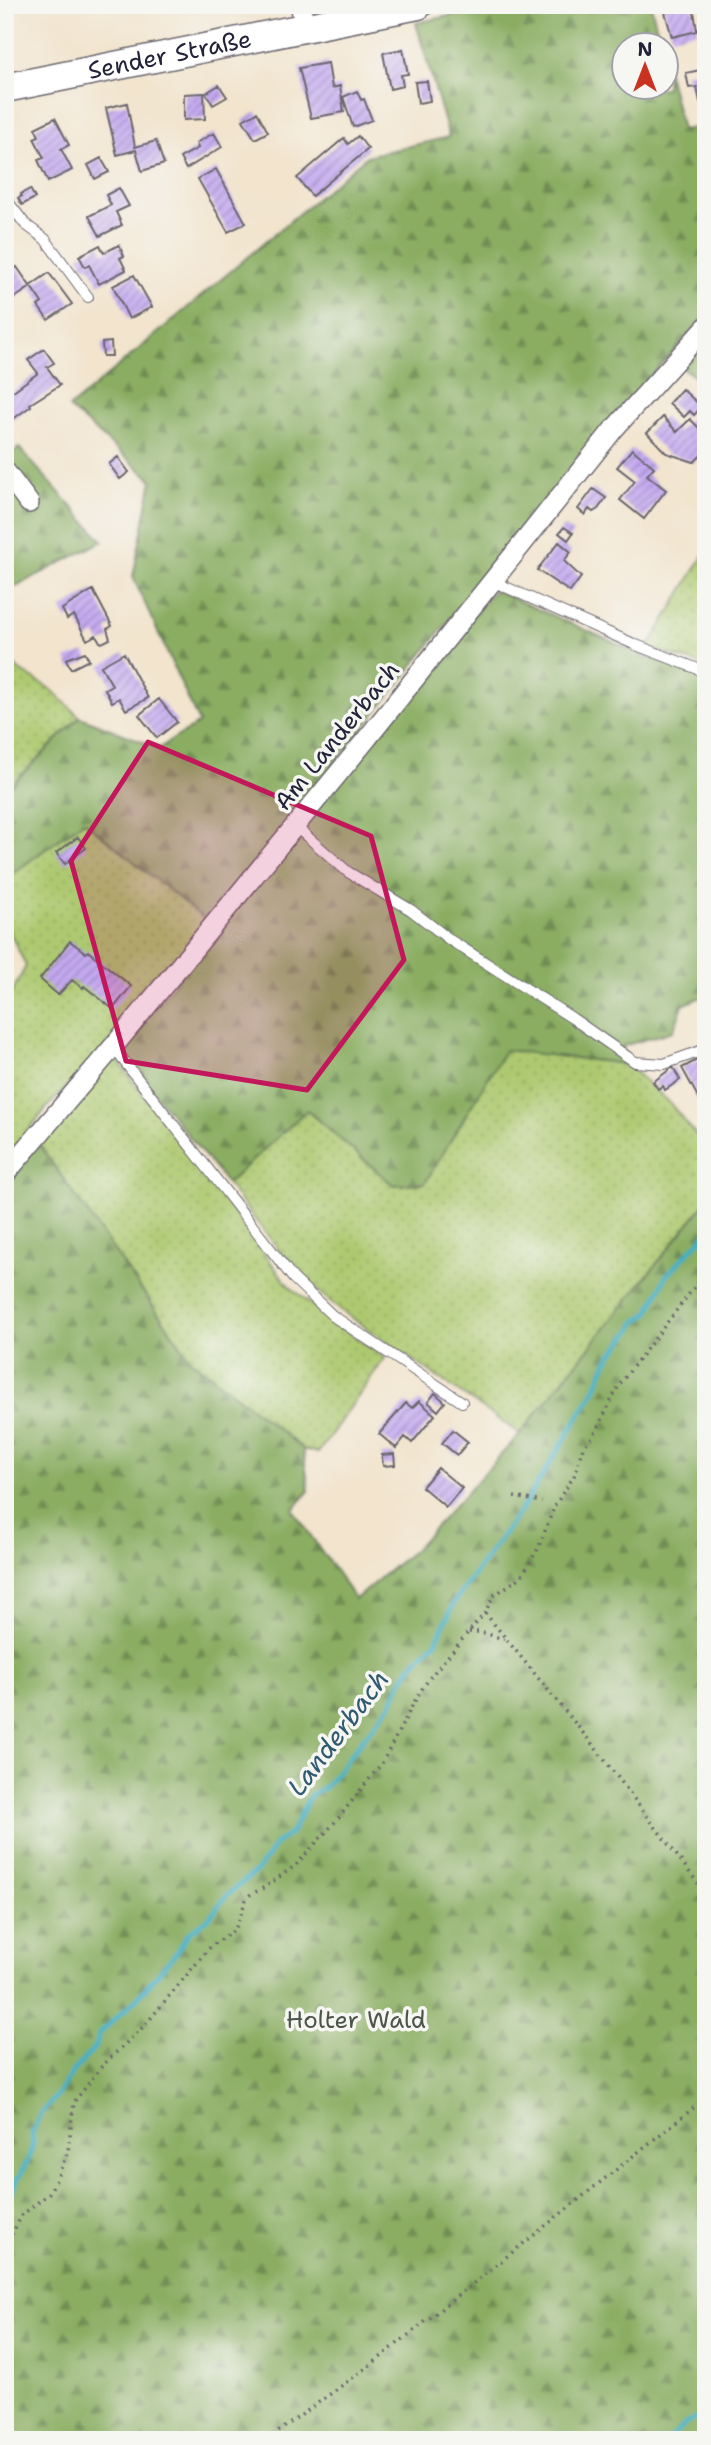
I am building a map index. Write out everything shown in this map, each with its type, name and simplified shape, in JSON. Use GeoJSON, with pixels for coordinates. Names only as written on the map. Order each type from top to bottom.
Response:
{"type":"FeatureCollection","features":[{"type":"Feature","properties":{"kind":"main road","name":"Sender Straße"},"geometry":{"type":"LineString","coordinates":[[5,88],[302,17],[418,5]]}},
{"type":"Feature","properties":{"kind":"street","name":"Am Landerbach"},"geometry":{"type":"LineString","coordinates":[[5,1174],[295,826],[613,430],[706,327]]}},
{"type":"Feature","properties":{"kind":"street"},"geometry":{"type":"LineString","coordinates":[[5,471],[29,503]]}},
{"type":"Feature","properties":{"kind":"lane"},"geometry":{"type":"LineString","coordinates":[[5,198],[24,224],[45,239],[88,297]]}},
{"type":"Feature","properties":{"kind":"lane"},"geometry":{"type":"LineString","coordinates":[[492,581],[636,645],[706,672]]}},
{"type":"Feature","properties":{"kind":"lane"},"geometry":{"type":"LineString","coordinates":[[295,826],[348,872],[411,910],[450,940],[635,1062],[664,1064],[706,1049]]}},
{"type":"Feature","properties":{"kind":"lane"},"geometry":{"type":"LineString","coordinates":[[113,1047],[293,1278],[333,1316],[462,1402]]}},
{"type":"Feature","properties":{"kind":"path"},"geometry":{"type":"LineString","coordinates":[[5,2247],[22,2215],[49,2193],[57,2178],[68,2151],[74,2102],[103,2066],[145,2025],[211,1946],[235,1930],[250,1895],[296,1865],[336,1821],[382,1763],[431,1676],[485,1614],[493,1596],[521,1577],[550,1524],[555,1505],[574,1476],[583,1447],[594,1435],[619,1385],[706,1272]]}},
{"type":"Feature","properties":{"kind":"path"},"geometry":{"type":"LineString","coordinates":[[513,1497],[542,1502]]}},
{"type":"Feature","properties":{"kind":"path"},"geometry":{"type":"LineString","coordinates":[[485,1614],[597,1751],[706,1894]]}},
{"type":"Feature","properties":{"kind":"path"},"geometry":{"type":"LineString","coordinates":[[469,1632],[480,1632],[506,1640]]}},
{"type":"Feature","properties":{"kind":"path"},"geometry":{"type":"LineString","coordinates":[[267,2440],[388,2351],[706,2098]]}},
{"type":"Feature","properties":{"kind":"highlighted area"},"geometry":{"type":"Polygon","coordinates":[[[148,742],[371,836],[404,960],[307,1090],[126,1061],[71,861],[148,742]]]}},
{"type":"Feature","properties":{"kind":"green space"},"geometry":{"type":"Polygon","coordinates":[[[499,5],[651,5],[658,32],[610,32],[610,102],[675,102],[682,130],[706,126],[706,317],[606,424],[208,922],[84,821],[5,879],[5,791],[80,717],[159,748],[199,723],[133,577],[152,480],[69,408],[367,156],[449,137],[416,23],[499,5]]]}},
{"type":"Feature","properties":{"kind":"green space"},"geometry":{"type":"Polygon","coordinates":[[[706,339],[706,384],[681,367],[706,339]]]}},
{"type":"Feature","properties":{"kind":"green space"},"geometry":{"type":"Polygon","coordinates":[[[19,448],[103,541],[5,592],[5,459],[19,448]]]}},
{"type":"Feature","properties":{"kind":"green space"},"geometry":{"type":"Polygon","coordinates":[[[706,551],[706,666],[648,648],[706,551]]]}},
{"type":"Feature","properties":{"kind":"green space"},"geometry":{"type":"Polygon","coordinates":[[[494,590],[636,652],[706,679],[706,995],[683,1005],[673,1031],[623,1046],[626,1064],[505,1050],[425,1183],[393,1185],[307,1110],[227,1184],[120,1050],[494,590]]]}},
{"type":"Feature","properties":{"kind":"green space"},"geometry":{"type":"Polygon","coordinates":[[[5,653],[18,669],[52,690],[80,717],[5,791],[5,653]]]}},
{"type":"Feature","properties":{"kind":"green space"},"geometry":{"type":"Polygon","coordinates":[[[84,821],[208,922],[108,1044],[49,1105],[5,1159],[5,1005],[26,966],[5,922],[5,879],[84,821]]]}},
{"type":"Feature","properties":{"kind":"green space"},"geometry":{"type":"Polygon","coordinates":[[[505,1049],[626,1064],[668,1101],[706,1147],[706,1202],[520,1434],[339,1309],[299,1275],[227,1184],[306,1110],[393,1185],[425,1183],[505,1049]]]}},
{"type":"Feature","properties":{"kind":"green space"},"geometry":{"type":"Polygon","coordinates":[[[114,1056],[289,1286],[330,1320],[385,1358],[318,1453],[303,1449],[191,1360],[38,1143],[114,1056]]]}},
{"type":"Feature","properties":{"kind":"green space","name":"Holter Wald"},"geometry":{"type":"Polygon","coordinates":[[[38,1143],[191,1360],[303,1449],[309,1491],[293,1510],[355,1599],[415,1549],[520,1434],[706,1202],[706,2440],[5,2440],[5,1183],[38,1143]]]}},
{"type":"Feature","properties":{"kind":"building"},"geometry":{"type":"Polygon","coordinates":[[[663,5],[693,5],[697,31],[680,35],[680,32],[671,32],[663,5]]]}},
{"type":"Feature","properties":{"kind":"building"},"geometry":{"type":"Polygon","coordinates":[[[403,49],[408,74],[401,75],[403,86],[390,89],[383,53],[403,49]]]}},
{"type":"Feature","properties":{"kind":"building"},"geometry":{"type":"Polygon","coordinates":[[[328,63],[332,88],[340,86],[344,112],[311,118],[299,68],[328,63]]]}},
{"type":"Feature","properties":{"kind":"building"},"geometry":{"type":"Polygon","coordinates":[[[705,69],[706,101],[700,102],[697,87],[689,88],[686,73],[705,69]]]}},
{"type":"Feature","properties":{"kind":"building"},"geometry":{"type":"Polygon","coordinates":[[[427,81],[430,101],[418,103],[415,82],[427,81]]]}},
{"type":"Feature","properties":{"kind":"building"},"geometry":{"type":"Polygon","coordinates":[[[219,85],[227,97],[213,105],[206,93],[219,85]]]}},
{"type":"Feature","properties":{"kind":"building"},"geometry":{"type":"Polygon","coordinates":[[[357,91],[361,100],[364,99],[372,120],[353,127],[343,97],[357,91]]]}},
{"type":"Feature","properties":{"kind":"building"},"geometry":{"type":"Polygon","coordinates":[[[204,93],[205,119],[184,120],[184,94],[204,93]]]}},
{"type":"Feature","properties":{"kind":"building"},"geometry":{"type":"Polygon","coordinates":[[[127,103],[135,147],[156,141],[164,164],[142,171],[136,150],[117,155],[106,108],[127,103]]]}},
{"type":"Feature","properties":{"kind":"building"},"geometry":{"type":"Polygon","coordinates":[[[257,112],[268,132],[255,139],[243,120],[257,112]]]}},
{"type":"Feature","properties":{"kind":"building"},"geometry":{"type":"Polygon","coordinates":[[[55,118],[69,145],[61,149],[72,170],[48,182],[38,160],[44,158],[34,138],[39,136],[35,128],[55,118]]]}},
{"type":"Feature","properties":{"kind":"building"},"geometry":{"type":"Polygon","coordinates":[[[214,133],[222,147],[186,169],[180,158],[198,148],[196,143],[214,133]]]}},
{"type":"Feature","properties":{"kind":"building"},"geometry":{"type":"Polygon","coordinates":[[[358,136],[368,149],[312,196],[297,178],[344,138],[348,144],[358,136]]]}},
{"type":"Feature","properties":{"kind":"building"},"geometry":{"type":"Polygon","coordinates":[[[101,158],[109,172],[95,179],[88,165],[101,158]]]}},
{"type":"Feature","properties":{"kind":"building"},"geometry":{"type":"Polygon","coordinates":[[[216,169],[246,223],[228,232],[198,179],[216,169]]]}},
{"type":"Feature","properties":{"kind":"building"},"geometry":{"type":"Polygon","coordinates":[[[119,188],[129,206],[116,212],[122,225],[100,236],[89,216],[111,205],[106,195],[119,188]]]}},
{"type":"Feature","properties":{"kind":"building"},"geometry":{"type":"Polygon","coordinates":[[[30,189],[35,198],[22,205],[18,198],[30,189]]]}},
{"type":"Feature","properties":{"kind":"building"},"geometry":{"type":"Polygon","coordinates":[[[100,245],[104,253],[119,245],[124,256],[120,258],[126,270],[99,284],[89,265],[85,267],[79,256],[100,245]]]}},
{"type":"Feature","properties":{"kind":"building"},"geometry":{"type":"Polygon","coordinates":[[[17,267],[30,286],[49,273],[72,304],[48,320],[38,306],[42,303],[31,287],[13,299],[5,288],[5,275],[17,267]]]}},
{"type":"Feature","properties":{"kind":"building"},"geometry":{"type":"Polygon","coordinates":[[[134,275],[152,307],[129,319],[113,286],[134,275]]]}},
{"type":"Feature","properties":{"kind":"building"},"geometry":{"type":"Polygon","coordinates":[[[111,342],[112,356],[103,356],[102,343],[111,342]]]}},
{"type":"Feature","properties":{"kind":"building"},"geometry":{"type":"Polygon","coordinates":[[[44,349],[54,363],[47,367],[60,385],[30,404],[31,406],[9,422],[5,417],[5,397],[38,373],[28,360],[44,349]]]}},
{"type":"Feature","properties":{"kind":"building"},"geometry":{"type":"Polygon","coordinates":[[[682,389],[702,407],[694,415],[690,411],[684,417],[669,403],[682,389]]]}},
{"type":"Feature","properties":{"kind":"building"},"geometry":{"type":"Polygon","coordinates":[[[663,417],[677,432],[690,419],[706,435],[706,451],[694,462],[666,453],[647,433],[663,417]]]}},
{"type":"Feature","properties":{"kind":"building"},"geometry":{"type":"Polygon","coordinates":[[[632,449],[654,467],[647,475],[666,490],[644,519],[620,500],[635,481],[617,467],[632,449]]]}},
{"type":"Feature","properties":{"kind":"building"},"geometry":{"type":"Polygon","coordinates":[[[118,457],[129,472],[120,479],[109,464],[118,457]]]}},
{"type":"Feature","properties":{"kind":"building"},"geometry":{"type":"Polygon","coordinates":[[[593,489],[606,498],[598,509],[593,512],[589,509],[585,515],[578,509],[593,489]]]}},
{"type":"Feature","properties":{"kind":"building"},"geometry":{"type":"Polygon","coordinates":[[[564,527],[573,533],[568,540],[559,533],[564,527]]]}},
{"type":"Feature","properties":{"kind":"building"},"geometry":{"type":"Polygon","coordinates":[[[559,542],[571,552],[564,561],[581,577],[570,592],[537,570],[559,542]]]}},
{"type":"Feature","properties":{"kind":"building"},"geometry":{"type":"Polygon","coordinates":[[[93,590],[112,626],[107,629],[110,639],[102,643],[96,635],[87,640],[74,615],[67,619],[62,609],[93,590]]]}},
{"type":"Feature","properties":{"kind":"building"},"geometry":{"type":"Polygon","coordinates":[[[85,652],[89,660],[71,669],[66,659],[85,652]]]}},
{"type":"Feature","properties":{"kind":"building"},"geometry":{"type":"Polygon","coordinates":[[[124,653],[148,698],[126,710],[119,698],[112,702],[105,689],[112,685],[101,666],[124,653]]]}},
{"type":"Feature","properties":{"kind":"building"},"geometry":{"type":"Polygon","coordinates":[[[159,699],[177,722],[157,738],[139,715],[159,699]]]}},
{"type":"Feature","properties":{"kind":"building"},"geometry":{"type":"Polygon","coordinates":[[[78,837],[86,848],[65,864],[56,853],[78,837]]]}},
{"type":"Feature","properties":{"kind":"building"},"geometry":{"type":"Polygon","coordinates":[[[70,941],[86,953],[88,951],[131,986],[113,1009],[72,980],[58,995],[40,979],[70,941]]]}},
{"type":"Feature","properties":{"kind":"building"},"geometry":{"type":"Polygon","coordinates":[[[706,1055],[706,1095],[699,1099],[682,1068],[706,1055]]]}},
{"type":"Feature","properties":{"kind":"building"},"geometry":{"type":"Polygon","coordinates":[[[673,1067],[680,1080],[665,1090],[663,1086],[658,1089],[653,1082],[673,1067]]]}},
{"type":"Feature","properties":{"kind":"building"},"geometry":{"type":"Polygon","coordinates":[[[435,1393],[445,1402],[438,1411],[428,1402],[435,1393]]]}},
{"type":"Feature","properties":{"kind":"building"},"geometry":{"type":"Polygon","coordinates":[[[419,1401],[435,1415],[412,1443],[405,1437],[396,1448],[379,1434],[406,1403],[412,1408],[419,1401]]]}},
{"type":"Feature","properties":{"kind":"building"},"geometry":{"type":"Polygon","coordinates":[[[453,1430],[468,1442],[457,1455],[442,1443],[453,1430]]]}},
{"type":"Feature","properties":{"kind":"building"},"geometry":{"type":"Polygon","coordinates":[[[394,1454],[395,1465],[383,1466],[382,1455],[394,1454]]]}},
{"type":"Feature","properties":{"kind":"building"},"geometry":{"type":"Polygon","coordinates":[[[438,1468],[462,1488],[446,1507],[422,1487],[438,1468]]]}},
{"type":"Feature","properties":{"kind":"waterway","name":"Landerbach"},"geometry":{"type":"LineString","coordinates":[[5,2203],[28,2160],[33,2144],[32,2133],[40,2114],[96,2046],[99,2034],[136,1999],[176,1953],[188,1934],[208,1919],[228,1894],[258,1870],[276,1843],[291,1833],[310,1796],[325,1787],[391,1704],[413,1664],[436,1642],[455,1601],[525,1504],[594,1392],[607,1361],[636,1322],[649,1313],[666,1276],[706,1234]]}},
{"type":"Feature","properties":{"kind":"waterway"},"geometry":{"type":"LineString","coordinates":[[668,2440],[685,2424],[706,2413]]}}]}
